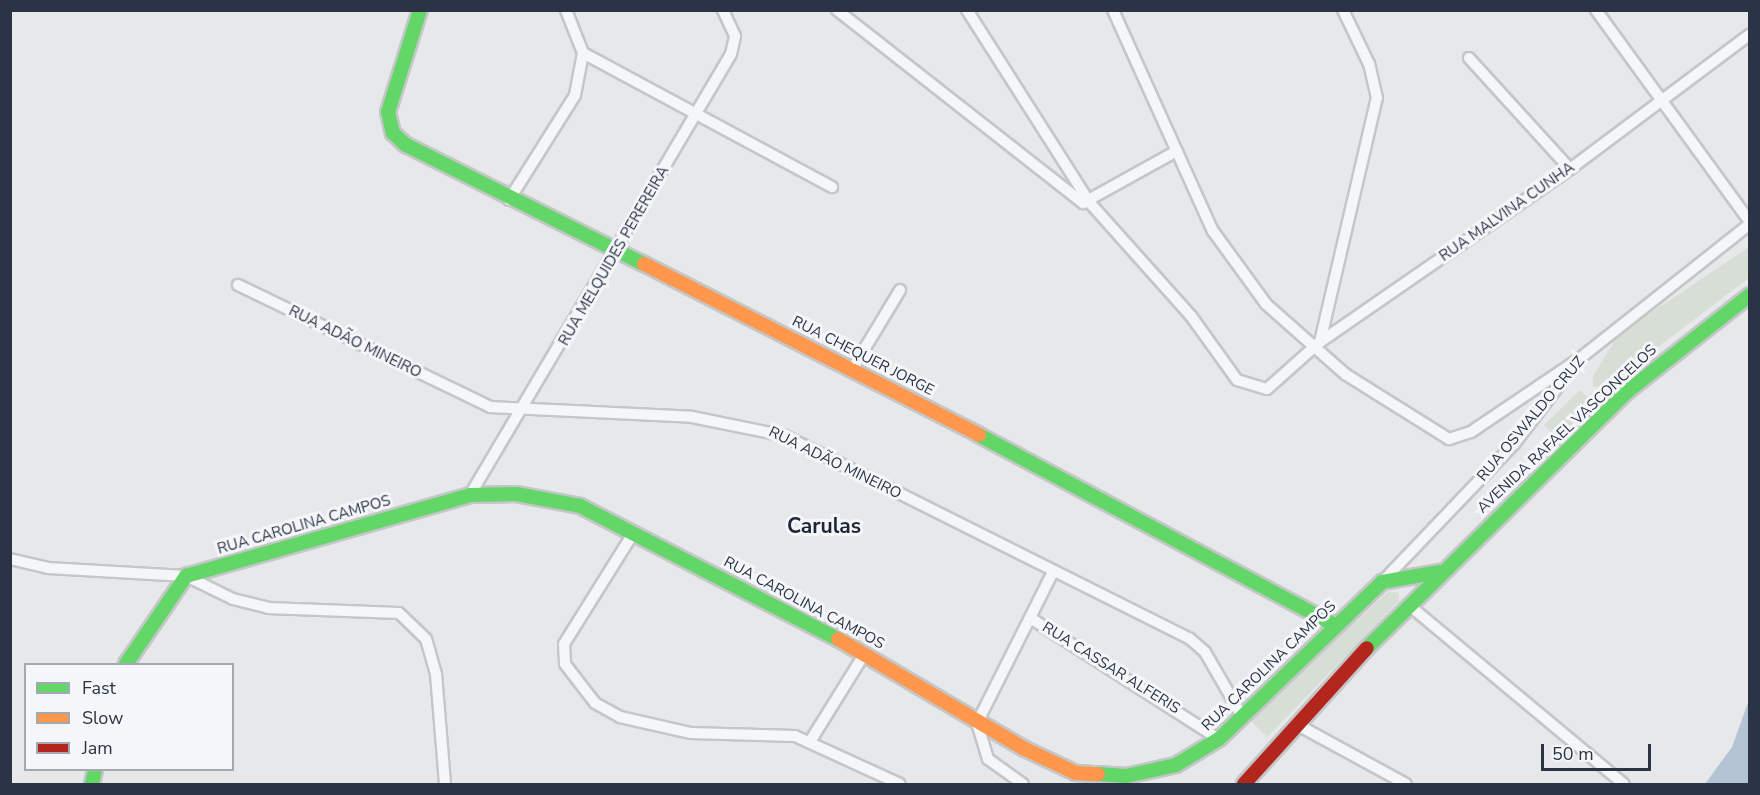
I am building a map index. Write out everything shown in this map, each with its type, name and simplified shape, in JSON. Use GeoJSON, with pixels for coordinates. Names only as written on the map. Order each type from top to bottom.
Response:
{"type":"FeatureCollection","features":[{"type":"Feature","properties":{"kind":"main road","name":"RUA CHEQUER JORGE"},"geometry":{"type":"LineString","coordinates":[[420,10],[388,112],[393,133],[406,145],[509,200],[853,368],[1335,625]]}},
{"type":"Feature","properties":{"kind":"main road","name":"AVENIDA RAFAEL VASCONCELOS"},"geometry":{"type":"LineString","coordinates":[[1244,784],[1296,724],[1440,572],[1628,391],[1749,295]]}},
{"type":"Feature","properties":{"kind":"main road","name":"RUA CAROLINA CAMPOS"},"geometry":{"type":"LineString","coordinates":[[186,576],[470,495],[516,494],[580,506],[865,653],[977,723],[1086,773],[1126,776],[1176,765],[1219,739],[1382,582]]}},
{"type":"Feature","properties":{"kind":"main road"},"geometry":{"type":"LineString","coordinates":[[1382,582],[1440,572]]}},
{"type":"Feature","properties":{"kind":"main road"},"geometry":{"type":"LineString","coordinates":[[127,663],[186,576]]}},
{"type":"Feature","properties":{"kind":"street"},"geometry":{"type":"LineString","coordinates":[[509,200],[574,94],[583,54],[566,10]]}},
{"type":"Feature","properties":{"kind":"street","name":"RUA MELQUIDES PEREREIRA"},"geometry":{"type":"LineString","coordinates":[[470,495],[525,408],[731,54],[735,36],[723,10]]}},
{"type":"Feature","properties":{"kind":"street"},"geometry":{"type":"LineString","coordinates":[[837,10],[1074,199],[1090,202],[1177,151]]}},
{"type":"Feature","properties":{"kind":"street"},"geometry":{"type":"LineString","coordinates":[[967,10],[1090,202]]}},
{"type":"Feature","properties":{"kind":"street"},"geometry":{"type":"LineString","coordinates":[[1113,10],[1213,231],[1266,304],[1389,405],[1449,439],[1471,432],[1579,359]]}},
{"type":"Feature","properties":{"kind":"street"},"geometry":{"type":"LineString","coordinates":[[1317,346],[1377,98],[1368,64],[1343,10]]}},
{"type":"Feature","properties":{"kind":"street"},"geometry":{"type":"LineString","coordinates":[[1596,10],[1749,223]]}},
{"type":"Feature","properties":{"kind":"street","name":"RUA MALVINA CUNHA"},"geometry":{"type":"LineString","coordinates":[[1090,202],[1191,316],[1237,380],[1267,389],[1317,346],[1570,169],[1749,35]]}},
{"type":"Feature","properties":{"kind":"street"},"geometry":{"type":"LineString","coordinates":[[583,54],[695,116],[832,187]]}},
{"type":"Feature","properties":{"kind":"street"},"geometry":{"type":"LineString","coordinates":[[1469,58],[1570,169]]}},
{"type":"Feature","properties":{"kind":"street","name":"RUA OSWALDO CRUZ"},"geometry":{"type":"LineString","coordinates":[[1382,582],[1514,444],[1579,359],[1749,223]]}},
{"type":"Feature","properties":{"kind":"street","name":"RUA ADÃO MINEIRO"},"geometry":{"type":"LineString","coordinates":[[238,285],[477,402],[505,410],[525,408],[692,417],[758,426],[1053,574],[1189,638],[1205,652],[1242,716]]}},
{"type":"Feature","properties":{"kind":"street"},"geometry":{"type":"LineString","coordinates":[[853,368],[900,290]]}},
{"type":"Feature","properties":{"kind":"street"},"geometry":{"type":"LineString","coordinates":[[634,532],[564,644],[565,663],[584,691],[620,717],[647,725],[811,740],[900,784]]}},
{"type":"Feature","properties":{"kind":"street"},"geometry":{"type":"LineString","coordinates":[[10,559],[48,568],[186,576],[233,599],[268,609],[399,613],[426,639],[440,694],[445,784]]}},
{"type":"Feature","properties":{"kind":"street"},"geometry":{"type":"LineString","coordinates":[[1023,784],[988,759],[977,723],[1053,574]]}},
{"type":"Feature","properties":{"kind":"street"},"geometry":{"type":"LineString","coordinates":[[1410,606],[1624,784]]}},
{"type":"Feature","properties":{"kind":"street","name":"RUA CASSAR ALFERIS"},"geometry":{"type":"LineString","coordinates":[[1032,619],[1219,739]]}},
{"type":"Feature","properties":{"kind":"street"},"geometry":{"type":"LineString","coordinates":[[811,740],[865,653]]}},
{"type":"Feature","properties":{"kind":"street"},"geometry":{"type":"LineString","coordinates":[[1296,724],[1406,784]]}},
{"type":"Feature","properties":{"kind":"shaded area"},"geometry":{"type":"Polygon","coordinates":[[[1749,247],[1749,278],[1606,386],[1593,387],[1593,376],[1618,335],[1749,247]]]}},
{"type":"Feature","properties":{"kind":"shaded area"},"geometry":{"type":"Polygon","coordinates":[[[1580,390],[1596,405],[1557,438],[1544,425],[1580,390]]]}},
{"type":"Feature","properties":{"kind":"shaded area"},"geometry":{"type":"Polygon","coordinates":[[[1389,591],[1399,593],[1399,601],[1267,737],[1249,719],[1389,591]]]}},
{"type":"Feature","properties":{"kind":"water"},"geometry":{"type":"Polygon","coordinates":[[[1749,700],[1749,784],[1705,784],[1732,747],[1749,700]]]}},
{"type":"Feature","properties":{"kind":"traffic: fast"},"geometry":{"type":"LineString","coordinates":[[420,10],[388,112],[393,133],[406,145],[644,264]]}},
{"type":"Feature","properties":{"kind":"traffic: fast"},"geometry":{"type":"LineString","coordinates":[[1367,648],[1628,391],[1750,295]]}},
{"type":"Feature","properties":{"kind":"traffic: fast"},"geometry":{"type":"LineString","coordinates":[[979,435],[1335,625]]}},
{"type":"Feature","properties":{"kind":"traffic: fast"},"geometry":{"type":"LineString","coordinates":[[127,663],[186,576],[470,495],[516,494],[580,506],[838,639]]}},
{"type":"Feature","properties":{"kind":"traffic: fast"},"geometry":{"type":"LineString","coordinates":[[1098,774],[1126,776],[1176,765],[1219,739],[1382,582],[1440,572]]}},
{"type":"Feature","properties":{"kind":"traffic: fast"},"geometry":{"type":"LineString","coordinates":[[92,784],[95,771]]}},
{"type":"Feature","properties":{"kind":"traffic: slow"},"geometry":{"type":"LineString","coordinates":[[644,264],[979,435]]}},
{"type":"Feature","properties":{"kind":"traffic: slow"},"geometry":{"type":"LineString","coordinates":[[838,639],[1025,749],[1076,773],[1098,774]]}},
{"type":"Feature","properties":{"kind":"traffic: jam"},"geometry":{"type":"LineString","coordinates":[[1244,784],[1367,648]]}},
{"type":"Feature","properties":{"kind":"district","name":"Carulas"},"geometry":{"type":"Point","coordinates":[824,526]}}]}
